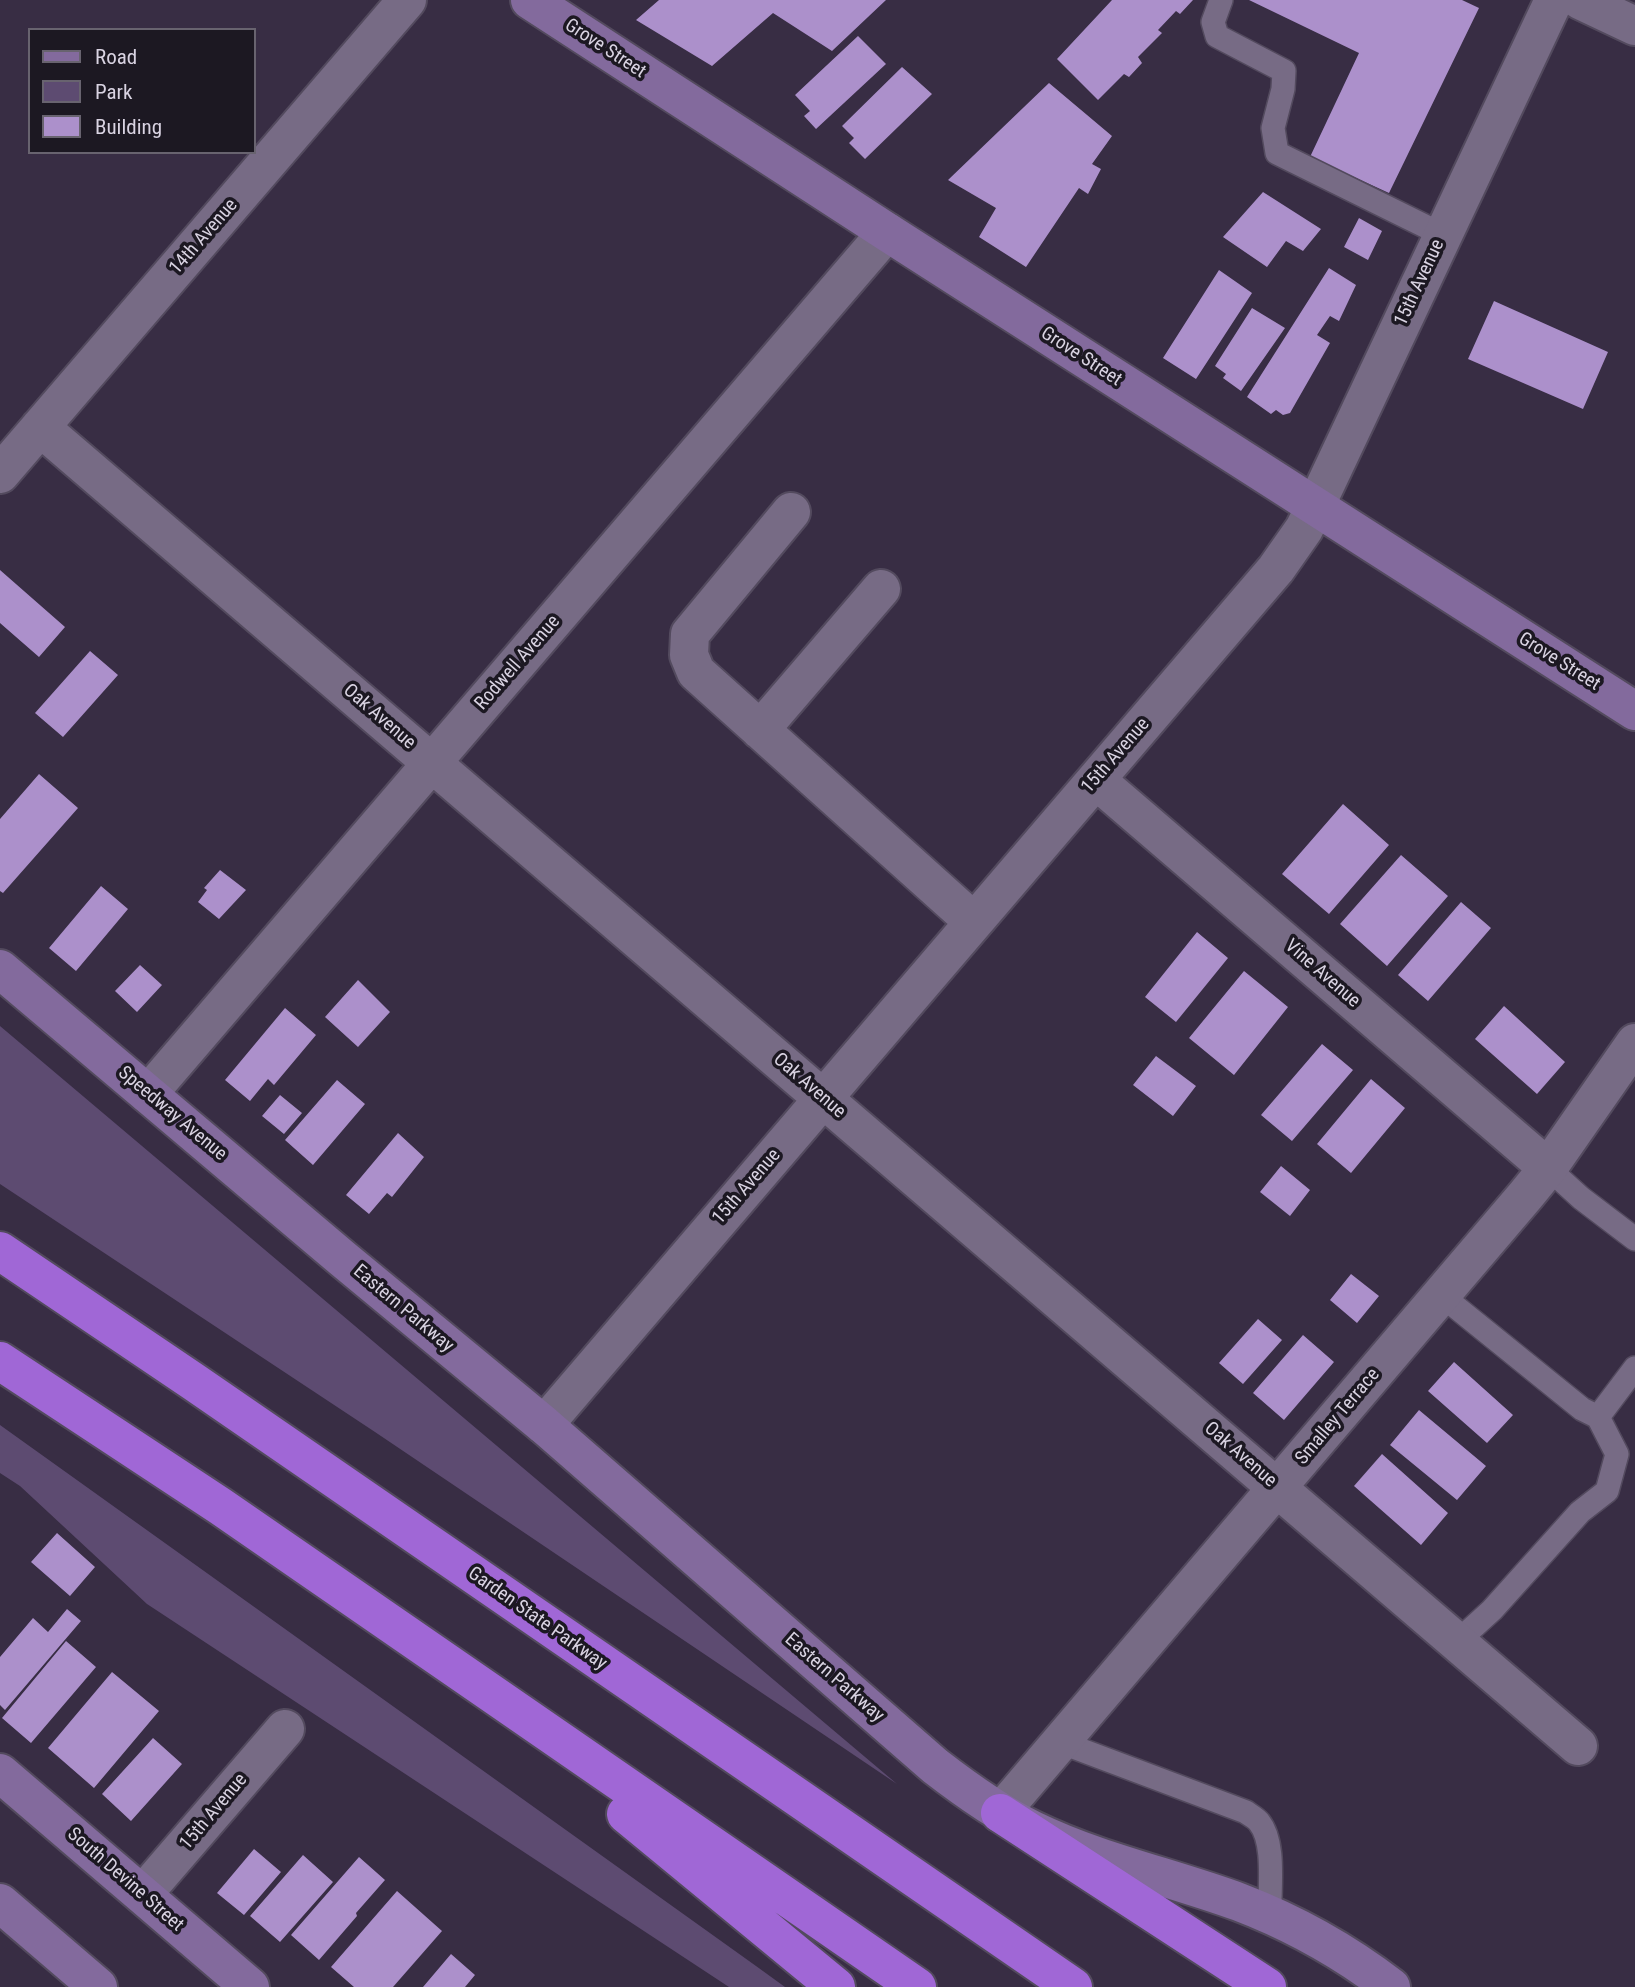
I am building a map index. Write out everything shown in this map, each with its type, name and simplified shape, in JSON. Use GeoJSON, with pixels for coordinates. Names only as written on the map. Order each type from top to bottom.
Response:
{"type":"FeatureCollection","features":[{"type":"Feature","properties":{"kind":"highway","name":"Garden State Parkway"},"geometry":{"type":"LineString","coordinates":[[0,1251],[1073,1987]]}},
{"type":"Feature","properties":{"kind":"highway"},"geometry":{"type":"LineString","coordinates":[[0,1361],[230,1513],[917,1987]]}},
{"type":"Feature","properties":{"kind":"highway"},"geometry":{"type":"LineString","coordinates":[[436,1656],[836,1987]]}},
{"type":"Feature","properties":{"kind":"highway"},"geometry":{"type":"LineString","coordinates":[[1000,1813],[1267,1987]]}},
{"type":"Feature","properties":{"kind":"main road","name":"Grove Street"},"geometry":{"type":"LineString","coordinates":[[530,0],[1635,711]]}},
{"type":"Feature","properties":{"kind":"main road","name":"Speedway Avenue"},"geometry":{"type":"LineString","coordinates":[[0,969],[343,1259]]}},
{"type":"Feature","properties":{"kind":"main road","name":"Eastern Parkway"},"geometry":{"type":"LineString","coordinates":[[343,1259],[544,1425],[935,1766],[1000,1813],[1068,1845],[1270,1914],[1335,1948],[1391,1987]]}},
{"type":"Feature","properties":{"kind":"main road","name":"South Devine Street"},"geometry":{"type":"LineString","coordinates":[[0,1773],[250,1987]]}},
{"type":"Feature","properties":{"kind":"main road"},"geometry":{"type":"LineString","coordinates":[[0,1903],[97,1987]]}},
{"type":"Feature","properties":{"kind":"street","name":"14th Avenue"},"geometry":{"type":"LineString","coordinates":[[0,474],[407,0]]}},
{"type":"Feature","properties":{"kind":"street","name":"15th Avenue"},"geometry":{"type":"LineString","coordinates":[[544,1425],[1276,569],[1304,529],[1315,507],[1554,0]]}},
{"type":"Feature","properties":{"kind":"street"},"geometry":{"type":"LineString","coordinates":[[1580,0],[1635,26]]}},
{"type":"Feature","properties":{"kind":"street","name":"Rodwell Avenue"},"geometry":{"type":"LineString","coordinates":[[148,1094],[887,232]]}},
{"type":"Feature","properties":{"kind":"street","name":"Oak Avenue"},"geometry":{"type":"LineString","coordinates":[[40,427],[1578,1746]]}},
{"type":"Feature","properties":{"kind":"street"},"geometry":{"type":"LineString","coordinates":[[791,512],[690,634],[689,655],[696,672],[974,922]]}},
{"type":"Feature","properties":{"kind":"street"},"geometry":{"type":"LineString","coordinates":[[760,730],[881,589]]}},
{"type":"Feature","properties":{"kind":"street","name":"Vine Avenue"},"geometry":{"type":"LineString","coordinates":[[1096,780],[1548,1168]]}},
{"type":"Feature","properties":{"kind":"street","name":"Smalley Terrace"},"geometry":{"type":"LineString","coordinates":[[1000,1813],[1548,1168],[1635,1043]]}},
{"type":"Feature","properties":{"kind":"street","name":"15th Avenue"},"geometry":{"type":"LineString","coordinates":[[143,1894],[285,1729]]}},
{"type":"Feature","properties":{"kind":"lane"},"geometry":{"type":"LineString","coordinates":[[1221,0],[1213,22],[1217,36],[1283,71],[1283,89],[1273,128],[1277,153],[1443,235]]}},
{"type":"Feature","properties":{"kind":"lane"},"geometry":{"type":"LineString","coordinates":[[1548,1168],[1581,1198],[1635,1239]]}},
{"type":"Feature","properties":{"kind":"lane"},"geometry":{"type":"LineString","coordinates":[[1441,1295],[1582,1409],[1598,1417],[1618,1454],[1607,1491],[1580,1512],[1492,1610],[1457,1642]]}},
{"type":"Feature","properties":{"kind":"lane"},"geometry":{"type":"LineString","coordinates":[[1598,1417],[1635,1368]]}},
{"type":"Feature","properties":{"kind":"lane"},"geometry":{"type":"LineString","coordinates":[[1060,1742],[1246,1812],[1258,1821],[1265,1832],[1269,1847],[1270,1914]]}},
{"type":"Feature","properties":{"kind":"green space"},"geometry":{"type":"Polygon","coordinates":[[[0,1026],[897,1784],[375,1432],[0,1184],[0,1026]]]}},
{"type":"Feature","properties":{"kind":"green space"},"geometry":{"type":"Polygon","coordinates":[[[0,1425],[785,1987],[729,1987],[147,1604],[20,1486],[0,1473],[0,1425]]]}},
{"type":"Feature","properties":{"kind":"building"},"geometry":{"type":"Polygon","coordinates":[[[659,0],[886,0],[832,51],[773,13],[712,66],[636,20],[659,0]]]}},
{"type":"Feature","properties":{"kind":"building"},"geometry":{"type":"Polygon","coordinates":[[[1112,0],[1193,0],[1180,14],[1176,11],[1158,30],[1162,33],[1138,57],[1142,63],[1129,77],[1124,74],[1098,100],[1057,59],[1112,0]]]}},
{"type":"Feature","properties":{"kind":"building"},"geometry":{"type":"Polygon","coordinates":[[[1249,0],[1462,0],[1479,8],[1389,193],[1310,157],[1359,53],[1249,0]]]}},
{"type":"Feature","properties":{"kind":"building"},"geometry":{"type":"Polygon","coordinates":[[[858,36],[886,64],[816,129],[804,116],[810,111],[795,95],[858,36]]]}},
{"type":"Feature","properties":{"kind":"building"},"geometry":{"type":"Polygon","coordinates":[[[902,67],[932,94],[865,159],[849,143],[854,138],[842,126],[902,67]]]}},
{"type":"Feature","properties":{"kind":"building"},"geometry":{"type":"Polygon","coordinates":[[[1049,83],[1112,136],[1092,164],[1101,169],[1088,194],[1079,188],[1026,267],[979,237],[996,208],[948,180],[1049,83]]]}},
{"type":"Feature","properties":{"kind":"building"},"geometry":{"type":"Polygon","coordinates":[[[1263,192],[1321,229],[1303,251],[1286,241],[1267,267],[1223,237],[1263,192]]]}},
{"type":"Feature","properties":{"kind":"building"},"geometry":{"type":"Polygon","coordinates":[[[1359,218],[1382,231],[1368,260],[1344,247],[1359,218]]]}},
{"type":"Feature","properties":{"kind":"building"},"geometry":{"type":"Polygon","coordinates":[[[1329,268],[1356,285],[1339,321],[1330,316],[1317,335],[1330,343],[1290,413],[1283,415],[1276,410],[1271,414],[1247,397],[1329,268]]]}},
{"type":"Feature","properties":{"kind":"building"},"geometry":{"type":"Polygon","coordinates":[[[1219,270],[1252,293],[1196,379],[1163,358],[1219,270]]]}},
{"type":"Feature","properties":{"kind":"building"},"geometry":{"type":"Polygon","coordinates":[[[1494,301],[1608,352],[1583,409],[1468,359],[1494,301]]]}},
{"type":"Feature","properties":{"kind":"building"},"geometry":{"type":"Polygon","coordinates":[[[1252,308],[1285,328],[1241,391],[1223,378],[1226,374],[1215,366],[1252,308]]]}},
{"type":"Feature","properties":{"kind":"building"},"geometry":{"type":"Polygon","coordinates":[[[0,570],[65,627],[39,657],[0,623],[0,570]]]}},
{"type":"Feature","properties":{"kind":"building"},"geometry":{"type":"Polygon","coordinates":[[[90,651],[118,675],[63,737],[35,713],[90,651]]]}},
{"type":"Feature","properties":{"kind":"building"},"geometry":{"type":"Polygon","coordinates":[[[39,774],[78,808],[3,893],[0,891],[0,819],[39,774]]]}},
{"type":"Feature","properties":{"kind":"building"},"geometry":{"type":"Polygon","coordinates":[[[1343,804],[1389,845],[1329,914],[1282,874],[1343,804]]]}},
{"type":"Feature","properties":{"kind":"building"},"geometry":{"type":"Polygon","coordinates":[[[1401,855],[1448,896],[1387,966],[1340,924],[1401,855]]]}},
{"type":"Feature","properties":{"kind":"building"},"geometry":{"type":"Polygon","coordinates":[[[220,870],[246,890],[219,919],[198,902],[207,890],[204,888],[220,870]]]}},
{"type":"Feature","properties":{"kind":"building"},"geometry":{"type":"Polygon","coordinates":[[[101,886],[128,909],[76,971],[49,948],[101,886]]]}},
{"type":"Feature","properties":{"kind":"building"},"geometry":{"type":"Polygon","coordinates":[[[1461,902],[1491,928],[1428,1001],[1398,975],[1461,902]]]}},
{"type":"Feature","properties":{"kind":"building"},"geometry":{"type":"Polygon","coordinates":[[[1197,932],[1228,958],[1176,1022],[1145,997],[1197,932]]]}},
{"type":"Feature","properties":{"kind":"building"},"geometry":{"type":"Polygon","coordinates":[[[140,965],[162,985],[137,1012],[115,991],[140,965]]]}},
{"type":"Feature","properties":{"kind":"building"},"geometry":{"type":"Polygon","coordinates":[[[1244,971],[1288,1007],[1234,1075],[1189,1038],[1244,971]]]}},
{"type":"Feature","properties":{"kind":"building"},"geometry":{"type":"Polygon","coordinates":[[[358,980],[390,1012],[358,1047],[325,1017],[358,980]]]}},
{"type":"Feature","properties":{"kind":"building"},"geometry":{"type":"Polygon","coordinates":[[[1504,1006],[1565,1062],[1537,1094],[1475,1039],[1504,1006]]]}},
{"type":"Feature","properties":{"kind":"building"},"geometry":{"type":"Polygon","coordinates":[[[285,1008],[316,1035],[274,1085],[268,1079],[250,1101],[225,1080],[285,1008]]]}},
{"type":"Feature","properties":{"kind":"building"},"geometry":{"type":"Polygon","coordinates":[[[1322,1044],[1353,1070],[1292,1141],[1261,1115],[1322,1044]]]}},
{"type":"Feature","properties":{"kind":"building"},"geometry":{"type":"Polygon","coordinates":[[[1156,1056],[1196,1086],[1173,1116],[1133,1085],[1156,1056]]]}},
{"type":"Feature","properties":{"kind":"building"},"geometry":{"type":"Polygon","coordinates":[[[1371,1079],[1405,1108],[1351,1173],[1317,1144],[1371,1079]]]}},
{"type":"Feature","properties":{"kind":"building"},"geometry":{"type":"Polygon","coordinates":[[[337,1080],[365,1104],[313,1165],[285,1140],[337,1080]]]}},
{"type":"Feature","properties":{"kind":"building"},"geometry":{"type":"Polygon","coordinates":[[[280,1095],[302,1113],[284,1134],[262,1116],[280,1095]]]}},
{"type":"Feature","properties":{"kind":"building"},"geometry":{"type":"Polygon","coordinates":[[[398,1133],[424,1157],[392,1197],[387,1193],[369,1214],[346,1195],[398,1133]]]}},
{"type":"Feature","properties":{"kind":"building"},"geometry":{"type":"Polygon","coordinates":[[[1281,1166],[1310,1190],[1290,1216],[1260,1192],[1281,1166]]]}},
{"type":"Feature","properties":{"kind":"building"},"geometry":{"type":"Polygon","coordinates":[[[1351,1274],[1379,1296],[1357,1323],[1330,1300],[1351,1274]]]}},
{"type":"Feature","properties":{"kind":"building"},"geometry":{"type":"Polygon","coordinates":[[[1258,1319],[1282,1340],[1243,1384],[1219,1363],[1258,1319]]]}},
{"type":"Feature","properties":{"kind":"building"},"geometry":{"type":"Polygon","coordinates":[[[1303,1335],[1334,1362],[1284,1420],[1253,1393],[1303,1335]]]}},
{"type":"Feature","properties":{"kind":"building"},"geometry":{"type":"Polygon","coordinates":[[[1454,1362],[1513,1415],[1487,1443],[1428,1391],[1454,1362]]]}},
{"type":"Feature","properties":{"kind":"building"},"geometry":{"type":"Polygon","coordinates":[[[1419,1410],[1486,1466],[1457,1500],[1390,1445],[1419,1410]]]}},
{"type":"Feature","properties":{"kind":"building"},"geometry":{"type":"Polygon","coordinates":[[[1382,1454],[1448,1513],[1421,1545],[1354,1486],[1382,1454]]]}},
{"type":"Feature","properties":{"kind":"building"},"geometry":{"type":"Polygon","coordinates":[[[57,1533],[95,1567],[70,1596],[31,1562],[57,1533]]]}},
{"type":"Feature","properties":{"kind":"building"},"geometry":{"type":"Polygon","coordinates":[[[67,1609],[81,1621],[5,1710],[0,1705],[0,1657],[33,1618],[48,1632],[67,1609]]]}},
{"type":"Feature","properties":{"kind":"building"},"geometry":{"type":"Polygon","coordinates":[[[66,1641],[96,1667],[31,1743],[2,1718],[66,1641]]]}},
{"type":"Feature","properties":{"kind":"building"},"geometry":{"type":"Polygon","coordinates":[[[112,1672],[159,1711],[94,1788],[48,1748],[112,1672]]]}},
{"type":"Feature","properties":{"kind":"building"},"geometry":{"type":"Polygon","coordinates":[[[153,1738],[182,1764],[131,1821],[102,1794],[153,1738]]]}},
{"type":"Feature","properties":{"kind":"building"},"geometry":{"type":"Polygon","coordinates":[[[254,1849],[281,1872],[244,1915],[217,1893],[254,1849]]]}},
{"type":"Feature","properties":{"kind":"building"},"geometry":{"type":"Polygon","coordinates":[[[303,1855],[333,1882],[280,1942],[250,1916],[303,1855]]]}},
{"type":"Feature","properties":{"kind":"building"},"geometry":{"type":"Polygon","coordinates":[[[359,1857],[385,1880],[319,1960],[291,1935],[359,1857]]]}},
{"type":"Feature","properties":{"kind":"building"},"geometry":{"type":"Polygon","coordinates":[[[397,1891],[442,1931],[393,1987],[354,1987],[331,1967],[397,1891]]]}},
{"type":"Feature","properties":{"kind":"building"},"geometry":{"type":"Polygon","coordinates":[[[451,1954],[475,1975],[465,1987],[423,1987],[451,1954]]]}}]}
